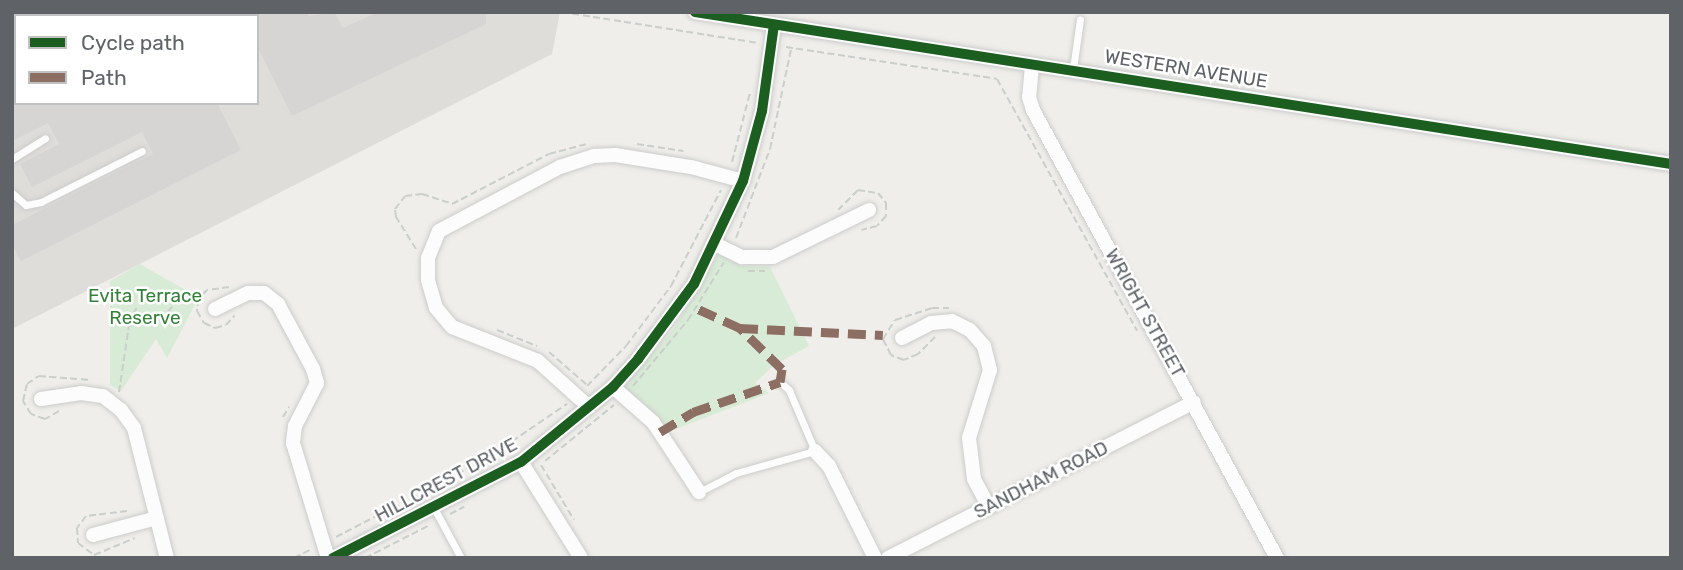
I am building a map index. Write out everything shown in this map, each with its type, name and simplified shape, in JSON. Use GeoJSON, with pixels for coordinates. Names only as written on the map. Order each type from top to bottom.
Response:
{"type":"FeatureCollection","features":[{"type":"Feature","properties":{"kind":"street","name":"WESTERN AVENUE"},"geometry":{"type":"LineString","coordinates":[[695,12],[1671,164]]}},
{"type":"Feature","properties":{"kind":"street","name":"HILLCREST DRIVE"},"geometry":{"type":"LineString","coordinates":[[333,558],[522,462],[612,387],[668,323],[715,244],[743,181],[762,111],[774,24]]}},
{"type":"Feature","properties":{"kind":"street","name":"WRIGHT STREET"},"geometry":{"type":"LineString","coordinates":[[1032,65],[1028,97],[1033,110],[1277,558]]}},
{"type":"Feature","properties":{"kind":"street"},"geometry":{"type":"LineString","coordinates":[[589,408],[582,390],[538,361],[452,327],[436,308],[428,281],[429,258],[439,231],[560,167],[594,156],[615,155],[725,183],[743,181]]}},
{"type":"Feature","properties":{"kind":"street"},"geometry":{"type":"LineString","coordinates":[[715,244],[742,257],[773,257],[869,210]]}},
{"type":"Feature","properties":{"kind":"street"},"geometry":{"type":"LineString","coordinates":[[215,309],[248,293],[264,293],[278,304],[313,369],[317,383],[295,426],[293,443],[328,558]]}},
{"type":"Feature","properties":{"kind":"street"},"geometry":{"type":"LineString","coordinates":[[902,338],[931,323],[952,321],[970,330],[984,346],[990,370],[969,438],[974,479],[989,506]]}},
{"type":"Feature","properties":{"kind":"street"},"geometry":{"type":"LineString","coordinates":[[612,387],[653,422],[699,492]]}},
{"type":"Feature","properties":{"kind":"street"},"geometry":{"type":"LineString","coordinates":[[41,399],[81,393],[103,396],[121,410],[134,428],[167,558]]}},
{"type":"Feature","properties":{"kind":"street","name":"SANDHAM ROAD"},"geometry":{"type":"LineString","coordinates":[[888,558],[1194,402]]}},
{"type":"Feature","properties":{"kind":"street"},"geometry":{"type":"LineString","coordinates":[[815,451],[829,466],[876,558]]}},
{"type":"Feature","properties":{"kind":"street"},"geometry":{"type":"LineString","coordinates":[[522,462],[580,558]]}},
{"type":"Feature","properties":{"kind":"street"},"geometry":{"type":"LineString","coordinates":[[93,535],[157,518]]}},
{"type":"Feature","properties":{"kind":"lane"},"geometry":{"type":"LineString","coordinates":[[1073,69],[1080,19]]}},
{"type":"Feature","properties":{"kind":"lane"},"geometry":{"type":"LineString","coordinates":[[12,159],[45,138]]}},
{"type":"Feature","properties":{"kind":"lane"},"geometry":{"type":"LineString","coordinates":[[12,193],[26,205],[41,202],[142,151]]}},
{"type":"Feature","properties":{"kind":"lane"},"geometry":{"type":"LineString","coordinates":[[699,492],[736,473],[815,451],[789,390],[780,382]]}},
{"type":"Feature","properties":{"kind":"lane"},"geometry":{"type":"LineString","coordinates":[[434,508],[461,558]]}},
{"type":"Feature","properties":{"kind":"path"},"geometry":{"type":"LineString","coordinates":[[562,12],[758,43],[757,51]]}},
{"type":"Feature","properties":{"kind":"path"},"geometry":{"type":"LineString","coordinates":[[771,44],[997,79],[1142,340]]}},
{"type":"Feature","properties":{"kind":"path"},"geometry":{"type":"LineString","coordinates":[[721,162],[731,164],[751,85]]}},
{"type":"Feature","properties":{"kind":"path"},"geometry":{"type":"LineString","coordinates":[[415,259],[414,241],[396,217],[395,209],[405,196],[422,194],[452,204],[550,154],[591,143]]}},
{"type":"Feature","properties":{"kind":"path"},"geometry":{"type":"LineString","coordinates":[[626,143],[692,153]]}},
{"type":"Feature","properties":{"kind":"path"},"geometry":{"type":"LineString","coordinates":[[294,558],[486,459],[582,390],[626,346],[664,297],[697,243],[725,183],[709,184]]}},
{"type":"Feature","properties":{"kind":"path"},"geometry":{"type":"LineString","coordinates":[[238,284],[207,290],[198,299],[197,311],[208,326],[226,325],[239,309]]}},
{"type":"Feature","properties":{"kind":"path"},"geometry":{"type":"LineString","coordinates":[[159,298],[181,296],[198,299]]}},
{"type":"Feature","properties":{"kind":"path"},"geometry":{"type":"LineString","coordinates":[[129,325],[161,320],[181,296]]}},
{"type":"Feature","properties":{"kind":"path"},"geometry":{"type":"LineString","coordinates":[[128,399],[118,391],[129,325],[137,307]]}},
{"type":"Feature","properties":{"kind":"path"},"geometry":{"type":"LineString","coordinates":[[946,334],[904,360],[891,355],[883,340],[895,320],[932,308],[954,309]]}},
{"type":"Feature","properties":{"kind":"path"},"geometry":{"type":"LineString","coordinates":[[496,329],[550,353],[582,390]]}},
{"type":"Feature","properties":{"kind":"path"},"geometry":{"type":"LineString","coordinates":[[66,406],[51,417],[38,418],[26,409],[23,392],[39,376],[97,382]]}},
{"type":"Feature","properties":{"kind":"path"},"geometry":{"type":"LineString","coordinates":[[282,424],[294,400]]}},
{"type":"Feature","properties":{"kind":"path"},"geometry":{"type":"LineString","coordinates":[[541,464],[578,527]]}},
{"type":"Feature","properties":{"kind":"shaded area"},"geometry":{"type":"Polygon","coordinates":[[[12,12],[560,12],[552,54],[12,329],[12,12]]]}},
{"type":"Feature","properties":{"kind":"green space"},"geometry":{"type":"Polygon","coordinates":[[[719,254],[743,266],[770,267],[809,346],[774,365],[755,383],[769,393],[668,432],[622,387],[673,330],[719,254]]]}},
{"type":"Feature","properties":{"kind":"green space","name":"Evita Terrace Reserve"},"geometry":{"type":"Polygon","coordinates":[[[140,264],[187,291],[201,293],[167,358],[156,339],[121,391],[110,385],[110,281],[140,264]]]}},
{"type":"Feature","properties":{"kind":"building"},"geometry":{"type":"Polygon","coordinates":[[[307,12],[309,16],[334,12],[343,28],[378,12],[486,12],[486,24],[292,116],[259,50],[257,14],[307,12]]]}},
{"type":"Feature","properties":{"kind":"building"},"geometry":{"type":"Polygon","coordinates":[[[12,103],[218,105],[241,150],[21,261],[12,244],[12,225],[153,154],[142,132],[32,187],[20,164],[59,144],[48,123],[12,141],[12,103]]]}},
{"type":"Feature","properties":{"kind":"marked path"},"geometry":{"type":"LineString","coordinates":[[660,432],[693,412],[780,382],[782,369],[740,328],[696,308]]}},
{"type":"Feature","properties":{"kind":"marked path"},"geometry":{"type":"LineString","coordinates":[[740,328],[883,335]]}},
{"type":"Feature","properties":{"kind":"cycle path"},"geometry":{"type":"LineString","coordinates":[[695,12],[1671,164]]}},
{"type":"Feature","properties":{"kind":"cycle path"},"geometry":{"type":"LineString","coordinates":[[333,558],[521,462],[613,387],[638,359],[694,284],[743,181],[762,111],[774,25]]}}]}
